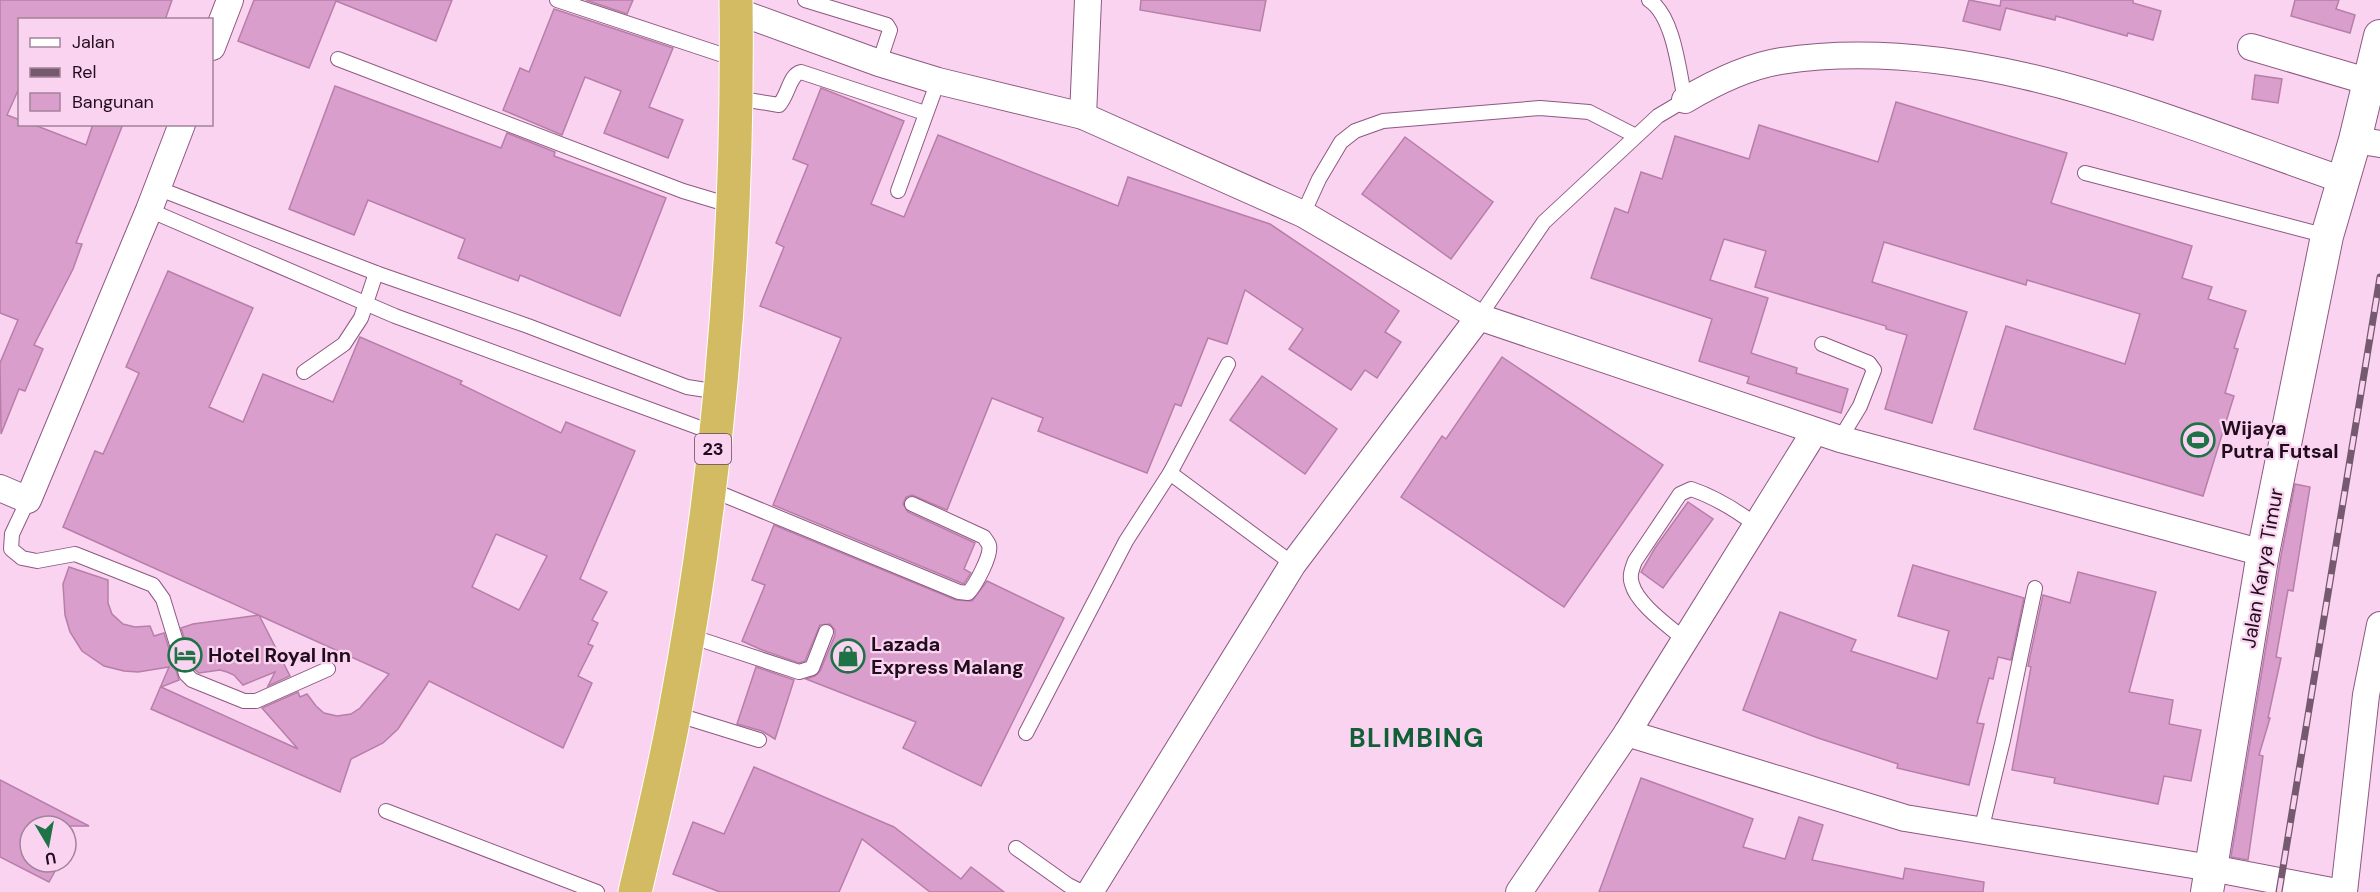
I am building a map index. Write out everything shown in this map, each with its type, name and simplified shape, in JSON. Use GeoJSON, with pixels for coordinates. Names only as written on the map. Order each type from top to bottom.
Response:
{"type":"FeatureCollection","features":[{"type":"Feature","properties":{"kind":"highway","name":"23"},"geometry":{"type":"LineString","coordinates":[[635,892],[675,711],[710,487],[733,206],[736,5]]}},
{"type":"Feature","properties":{"kind":"street"},"geometry":{"type":"LineString","coordinates":[[213,44],[230,0]]}},
{"type":"Feature","properties":{"kind":"street"},"geometry":{"type":"LineString","coordinates":[[1083,116],[1088,0]]}},
{"type":"Feature","properties":{"kind":"street"},"geometry":{"type":"LineString","coordinates":[[736,5],[879,63],[938,81],[1083,116],[1303,214],[1479,317],[1840,439],[2263,553]]}},
{"type":"Feature","properties":{"kind":"street","name":"Jalan Karya Timur"},"geometry":{"type":"LineString","coordinates":[[2209,880],[2263,553],[2327,236],[2343,180],[2368,142],[2370,82],[2380,36]]}},
{"type":"Feature","properties":{"kind":"street"},"geometry":{"type":"LineString","coordinates":[[2251,46],[2370,82]]}},
{"type":"Feature","properties":{"kind":"street"},"geometry":{"type":"LineString","coordinates":[[1685,100],[1715,82],[1779,62],[1871,54],[1944,60],[2102,97],[2343,180]]}},
{"type":"Feature","properties":{"kind":"street"},"geometry":{"type":"LineString","coordinates":[[0,488],[28,500],[181,126]]}},
{"type":"Feature","properties":{"kind":"street"},"geometry":{"type":"LineString","coordinates":[[1090,892],[1293,564],[1479,317]]}},
{"type":"Feature","properties":{"kind":"street"},"geometry":{"type":"LineString","coordinates":[[1519,892],[1627,733],[1815,431]]}},
{"type":"Feature","properties":{"kind":"street"},"geometry":{"type":"LineString","coordinates":[[2344,892],[2366,695],[2380,625]]}},
{"type":"Feature","properties":{"kind":"street"},"geometry":{"type":"LineString","coordinates":[[1627,733],[1905,818],[1981,831],[2209,880],[2337,892]]}},
{"type":"Feature","properties":{"kind":"lane"},"geometry":{"type":"LineString","coordinates":[[557,0],[735,59]]}},
{"type":"Feature","properties":{"kind":"lane"},"geometry":{"type":"LineString","coordinates":[[805,0],[887,25],[890,30],[888,41],[879,63]]}},
{"type":"Feature","properties":{"kind":"lane"},"geometry":{"type":"LineString","coordinates":[[1479,317],[1544,222],[1658,116],[1685,100],[1669,27],[1654,3],[1649,0]]}},
{"type":"Feature","properties":{"kind":"lane"},"geometry":{"type":"LineString","coordinates":[[338,59],[683,191],[733,206]]}},
{"type":"Feature","properties":{"kind":"lane"},"geometry":{"type":"LineString","coordinates":[[736,98],[779,105],[786,97],[792,77],[801,72],[925,113]]}},
{"type":"Feature","properties":{"kind":"lane"},"geometry":{"type":"LineString","coordinates":[[898,191],[938,81]]}},
{"type":"Feature","properties":{"kind":"lane"},"geometry":{"type":"LineString","coordinates":[[1303,214],[1319,179],[1341,142],[1355,132],[1383,121],[1540,108],[1589,112],[1636,136]]}},
{"type":"Feature","properties":{"kind":"lane"},"geometry":{"type":"LineString","coordinates":[[2085,173],[2327,236]]}},
{"type":"Feature","properties":{"kind":"lane"},"geometry":{"type":"LineString","coordinates":[[153,199],[528,326],[687,387],[719,392]]}},
{"type":"Feature","properties":{"kind":"lane"},"geometry":{"type":"LineString","coordinates":[[153,199],[395,316],[714,433]]}},
{"type":"Feature","properties":{"kind":"lane"},"geometry":{"type":"LineString","coordinates":[[304,372],[344,344],[361,318],[376,273]]}},
{"type":"Feature","properties":{"kind":"lane"},"geometry":{"type":"LineString","coordinates":[[1822,344],[1869,363],[1874,370],[1860,406],[1840,439]]}},
{"type":"Feature","properties":{"kind":"lane"},"geometry":{"type":"LineString","coordinates":[[1026,733],[1126,541],[1170,474],[1228,364]]}},
{"type":"Feature","properties":{"kind":"lane"},"geometry":{"type":"LineString","coordinates":[[1170,474],[1293,564]]}},
{"type":"Feature","properties":{"kind":"lane"},"geometry":{"type":"LineString","coordinates":[[710,487],[724,495],[949,588],[968,593],[974,588],[988,555],[989,545],[984,537],[912,504]]}},
{"type":"Feature","properties":{"kind":"lane"},"geometry":{"type":"LineString","coordinates":[[1685,640],[1636,596],[1630,573],[1635,561],[1680,494],[1691,489],[1706,494],[1756,525]]}},
{"type":"Feature","properties":{"kind":"lane"},"geometry":{"type":"LineString","coordinates":[[28,500],[12,534],[11,549],[22,558],[37,561],[75,554],[153,585],[163,599],[186,674],[192,680],[243,701],[256,701],[328,669]]}},
{"type":"Feature","properties":{"kind":"lane"},"geometry":{"type":"LineString","coordinates":[[1981,831],[2035,588]]}},
{"type":"Feature","properties":{"kind":"lane"},"geometry":{"type":"LineString","coordinates":[[688,631],[699,639],[799,672],[812,668],[826,632]]}},
{"type":"Feature","properties":{"kind":"lane"},"geometry":{"type":"LineString","coordinates":[[675,711],[688,718],[759,740]]}},
{"type":"Feature","properties":{"kind":"lane"},"geometry":{"type":"LineString","coordinates":[[386,811],[597,892]]}},
{"type":"Feature","properties":{"kind":"lane"},"geometry":{"type":"LineString","coordinates":[[1016,848],[1068,885],[1082,892]]}},
{"type":"Feature","properties":{"kind":"building"},"geometry":{"type":"Polygon","coordinates":[[[0,0],[172,0],[166,18],[18,18],[18,90],[7,115],[18,119],[18,126],[37,126],[86,145],[92,126],[122,126],[76,243],[82,244],[73,269],[34,345],[43,349],[25,391],[19,389],[1,434],[0,363],[18,320],[0,313],[0,0]]]}},
{"type":"Feature","properties":{"kind":"building"},"geometry":{"type":"Polygon","coordinates":[[[254,0],[452,0],[436,41],[336,1],[309,68],[238,41],[254,0]]]}},
{"type":"Feature","properties":{"kind":"building"},"geometry":{"type":"Polygon","coordinates":[[[586,0],[633,0],[627,14],[586,0]]]}},
{"type":"Feature","properties":{"kind":"building"},"geometry":{"type":"Polygon","coordinates":[[[1141,0],[1266,0],[1260,31],[1140,10],[1141,0]]]}},
{"type":"Feature","properties":{"kind":"building"},"geometry":{"type":"Polygon","coordinates":[[[1969,0],[2000,6],[2001,0],[2133,0],[2133,3],[2161,11],[2153,40],[2128,33],[2127,36],[2056,16],[2055,20],[2006,8],[2000,30],[1963,21],[1969,0]]]}},
{"type":"Feature","properties":{"kind":"building"},"geometry":{"type":"Polygon","coordinates":[[[2295,0],[2339,0],[2336,9],[2355,15],[2350,33],[2291,16],[2295,0]]]}},
{"type":"Feature","properties":{"kind":"building"},"geometry":{"type":"Polygon","coordinates":[[[554,9],[673,48],[649,107],[683,120],[668,158],[604,133],[621,91],[585,77],[562,135],[503,110],[520,68],[529,72],[554,9]]]}},
{"type":"Feature","properties":{"kind":"building"},"geometry":{"type":"Polygon","coordinates":[[[2255,75],[2282,79],[2278,103],[2252,99],[2255,75]]]}},
{"type":"Feature","properties":{"kind":"building"},"geometry":{"type":"Polygon","coordinates":[[[335,86],[501,148],[507,133],[555,152],[554,156],[666,198],[620,316],[520,275],[518,281],[458,258],[465,239],[368,200],[354,235],[289,209],[335,86]]]}},
{"type":"Feature","properties":{"kind":"building"},"geometry":{"type":"Polygon","coordinates":[[[821,88],[904,121],[871,204],[904,217],[938,135],[1118,206],[1128,177],[1270,224],[1399,311],[1385,332],[1401,342],[1377,378],[1365,370],[1351,390],[1289,349],[1303,329],[1245,290],[1227,344],[1208,338],[1181,406],[1175,404],[1147,473],[1038,431],[1043,418],[992,398],[947,510],[912,495],[906,497],[903,504],[908,512],[975,543],[964,569],[971,573],[964,584],[773,505],[841,338],[760,306],[784,247],[776,243],[808,165],[793,159],[821,88]]]}},
{"type":"Feature","properties":{"kind":"building"},"geometry":{"type":"Polygon","coordinates":[[[1896,102],[2067,153],[2051,203],[2192,246],[2182,278],[2212,287],[2208,299],[2246,311],[2234,348],[2238,349],[2225,393],[2234,396],[2203,496],[1974,429],[2006,326],[2125,364],[2140,314],[2027,280],[2026,285],[1884,242],[1872,282],[1967,312],[1932,423],[1885,409],[1907,335],[1886,329],[1886,326],[1755,287],[1766,251],[1724,239],[1710,280],[1768,298],[1751,353],[1797,368],[1796,373],[1848,389],[1841,413],[1747,383],[1749,377],[1699,361],[1712,319],[1591,278],[1615,208],[1628,213],[1641,172],[1662,179],[1675,136],[1749,159],[1759,125],[1878,162],[1896,102]]]}},
{"type":"Feature","properties":{"kind":"building"},"geometry":{"type":"Polygon","coordinates":[[[1405,137],[1493,202],[1451,259],[1362,194],[1405,137]]]}},
{"type":"Feature","properties":{"kind":"building"},"geometry":{"type":"Polygon","coordinates":[[[168,271],[253,308],[209,407],[243,422],[263,374],[333,402],[360,337],[462,381],[460,384],[561,433],[566,422],[635,451],[580,579],[607,592],[592,620],[598,623],[588,644],[593,646],[578,676],[592,683],[563,748],[429,681],[398,729],[383,743],[351,759],[340,792],[151,709],[169,667],[138,672],[124,671],[104,666],[82,651],[70,632],[65,615],[63,584],[69,567],[108,580],[108,603],[112,614],[123,624],[135,627],[150,626],[154,636],[164,633],[179,680],[161,687],[298,749],[262,708],[298,692],[300,697],[307,694],[324,713],[337,716],[351,714],[360,708],[389,674],[63,527],[95,451],[103,454],[139,373],[126,367],[168,271]],[[496,534],[472,587],[519,610],[547,556],[496,534]]]}},
{"type":"Feature","properties":{"kind":"building"},"geometry":{"type":"Polygon","coordinates":[[[1502,357],[1663,465],[1564,607],[1401,497],[1442,436],[1446,439],[1502,357]]]}},
{"type":"Feature","properties":{"kind":"building"},"geometry":{"type":"Polygon","coordinates":[[[1262,376],[1337,429],[1305,474],[1230,420],[1262,376]]]}},
{"type":"Feature","properties":{"kind":"building"},"geometry":{"type":"Polygon","coordinates":[[[2295,484],[2310,487],[2293,591],[2288,590],[2276,657],[2281,658],[2268,718],[2270,718],[2259,755],[2263,756],[2248,860],[2231,857],[2295,484]]]}},
{"type":"Feature","properties":{"kind":"building"},"geometry":{"type":"Polygon","coordinates":[[[1688,502],[1713,519],[1663,588],[1641,572],[1688,502]]]}},
{"type":"Feature","properties":{"kind":"building"},"geometry":{"type":"Polygon","coordinates":[[[774,525],[956,600],[972,601],[987,581],[1064,618],[981,786],[903,748],[916,722],[806,679],[815,676],[820,671],[835,635],[835,630],[830,624],[820,625],[805,661],[799,663],[742,641],[765,585],[752,580],[774,525]]]}},
{"type":"Feature","properties":{"kind":"building"},"geometry":{"type":"Polygon","coordinates":[[[1913,565],[2024,598],[2011,660],[1998,657],[1993,679],[1989,678],[1977,723],[1984,724],[1969,785],[1897,768],[1898,764],[1743,710],[1780,612],[1856,640],[1851,651],[1937,679],[1949,631],[1898,616],[1913,565]]]}},
{"type":"Feature","properties":{"kind":"building"},"geometry":{"type":"Polygon","coordinates":[[[2078,572],[2156,592],[2129,692],[2173,700],[2169,724],[2201,730],[2191,781],[2164,776],[2158,804],[2054,783],[2055,778],[2012,770],[2031,667],[2028,666],[2043,595],[2070,603],[2078,572]]]}},
{"type":"Feature","properties":{"kind":"building"},"geometry":{"type":"Polygon","coordinates":[[[259,615],[290,676],[268,686],[275,672],[243,685],[234,675],[227,672],[220,670],[199,673],[194,669],[181,628],[193,624],[259,615]]]}},
{"type":"Feature","properties":{"kind":"building"},"geometry":{"type":"Polygon","coordinates":[[[756,667],[794,680],[775,739],[762,731],[737,724],[756,667]]]}},
{"type":"Feature","properties":{"kind":"building"},"geometry":{"type":"Polygon","coordinates":[[[754,767],[894,827],[961,879],[971,867],[1004,892],[930,892],[862,839],[839,892],[720,892],[673,874],[693,822],[724,834],[754,767]]]}},
{"type":"Feature","properties":{"kind":"building"},"geometry":{"type":"Polygon","coordinates":[[[1641,778],[1753,819],[1743,847],[1785,859],[1799,817],[1823,825],[1812,860],[1903,879],[1905,868],[1984,882],[1983,892],[1599,892],[1641,778]]]}},
{"type":"Feature","properties":{"kind":"building"},"geometry":{"type":"Polygon","coordinates":[[[0,780],[66,814],[18,814],[18,866],[0,857],[0,780]]]}},
{"type":"Feature","properties":{"kind":"building"},"geometry":{"type":"Polygon","coordinates":[[[78,820],[89,826],[78,826],[78,820]]]}},
{"type":"Feature","properties":{"kind":"building"},"geometry":{"type":"Polygon","coordinates":[[[33,874],[53,874],[49,882],[33,874]]]}},
{"type":"Feature","properties":{"kind":"railway"},"geometry":{"type":"LineString","coordinates":[[2279,892],[2380,277]]}},
{"type":"Feature","properties":{"kind":"place","name":"Wijaya Putra Futsal"},"geometry":{"type":"Point","coordinates":[2198,440]}},
{"type":"Feature","properties":{"kind":"place","name":"Hotel Royal Inn"},"geometry":{"type":"Point","coordinates":[185,655]}},
{"type":"Feature","properties":{"kind":"place","name":"Lazada Express Malang"},"geometry":{"type":"Point","coordinates":[848,656]}},
{"type":"Feature","properties":{"kind":"district","name":"BLIMBING"},"geometry":{"type":"Point","coordinates":[1417,738]}}]}
